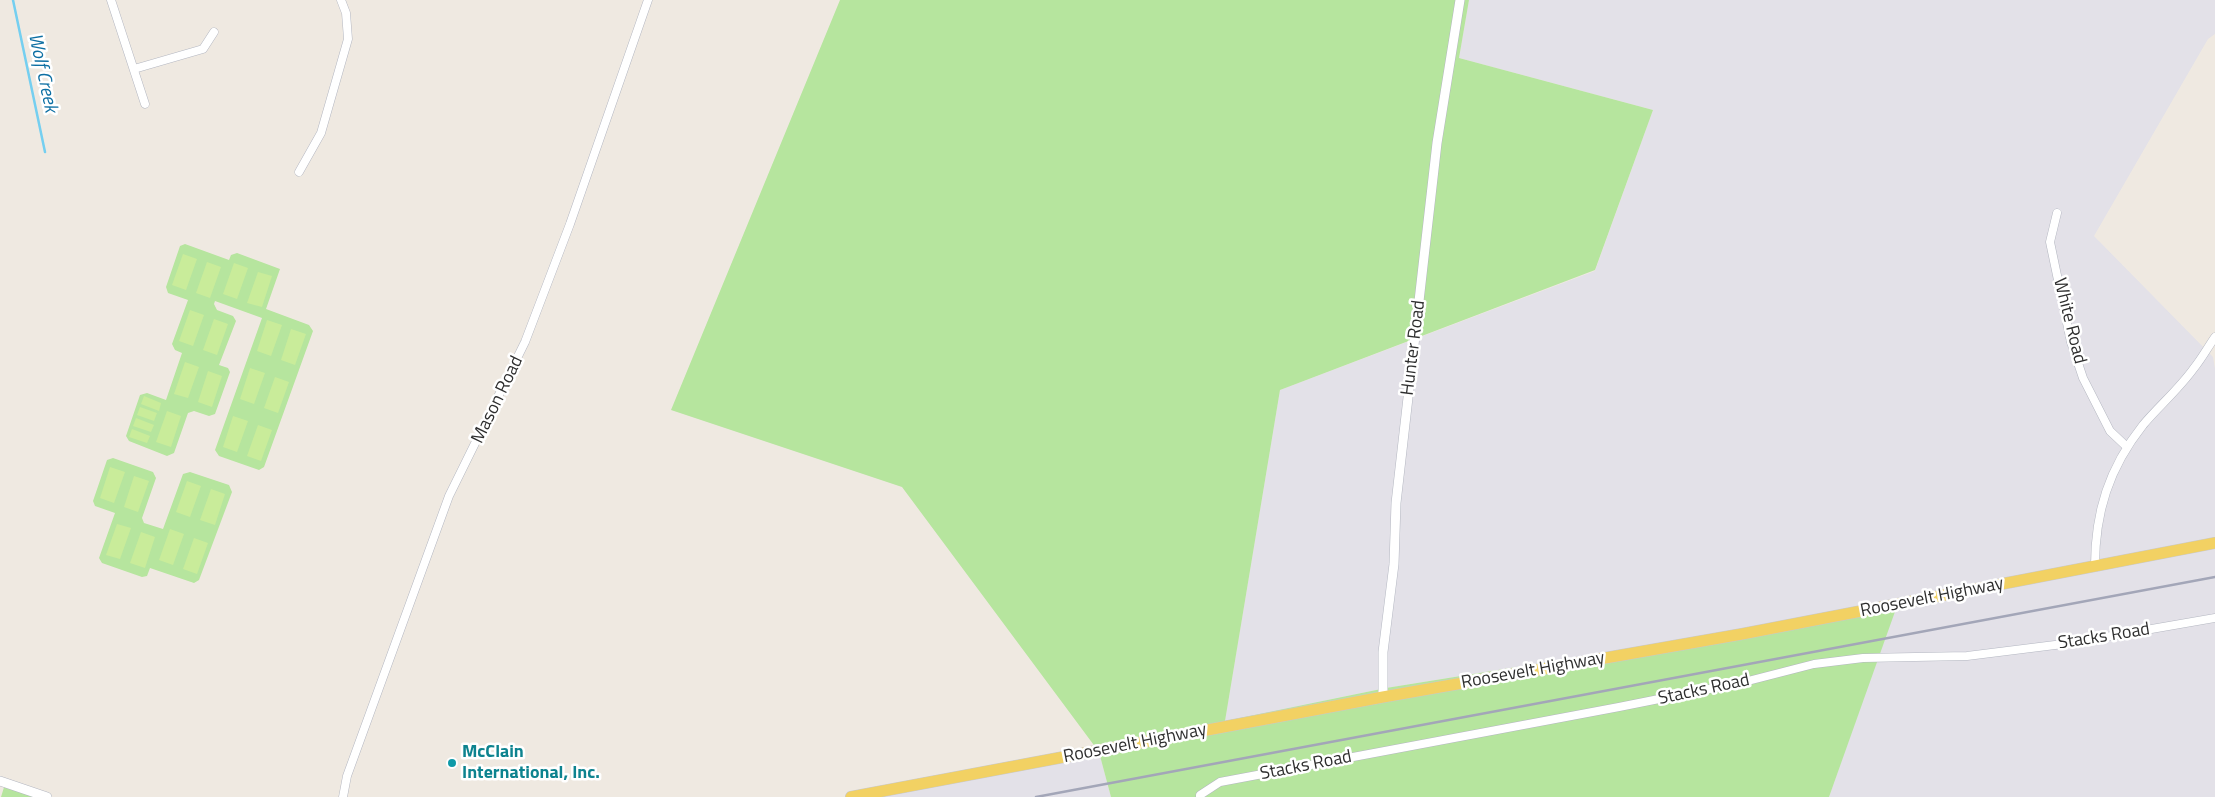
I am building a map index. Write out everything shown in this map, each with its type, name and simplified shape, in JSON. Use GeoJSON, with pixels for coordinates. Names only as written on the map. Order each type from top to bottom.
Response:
{"type":"FeatureCollection","features":[{"type":"Feature","properties":{"kind":"main road","name":"Roosevelt Highway"},"geometry":{"type":"LineString","coordinates":[[851,797],[1383,697],[1742,634],[2215,543]]}},
{"type":"Feature","properties":{"kind":"street"},"geometry":{"type":"LineString","coordinates":[[110,0],[145,104]]}},
{"type":"Feature","properties":{"kind":"street"},"geometry":{"type":"LineString","coordinates":[[299,172],[321,133],[348,39],[346,13],[341,0]]}},
{"type":"Feature","properties":{"kind":"street","name":"Mason Road"},"geometry":{"type":"LineString","coordinates":[[343,797],[347,776],[449,496],[526,342],[570,224],[648,0]]}},
{"type":"Feature","properties":{"kind":"street","name":"Hunter Road"},"geometry":{"type":"LineString","coordinates":[[1383,697],[1383,652],[1394,564],[1396,503],[1438,142],[1460,0]]}},
{"type":"Feature","properties":{"kind":"street"},"geometry":{"type":"LineString","coordinates":[[134,69],[203,49],[214,32]]}},
{"type":"Feature","properties":{"kind":"street","name":"White Road"},"geometry":{"type":"LineString","coordinates":[[2057,213],[2050,242],[2071,342],[2083,378],[2110,431],[2127,447]]}},
{"type":"Feature","properties":{"kind":"street"},"geometry":{"type":"LineString","coordinates":[[2095,566],[2095,537],[2100,508],[2109,482],[2127,447],[2194,369],[2215,336]]}},
{"type":"Feature","properties":{"kind":"street","name":"Stacks Road"},"geometry":{"type":"LineString","coordinates":[[1200,796],[1220,782],[1638,704],[1744,682],[1814,664],[1863,658],[1967,656],[2071,643],[2215,618]]}},
{"type":"Feature","properties":{"kind":"street"},"geometry":{"type":"LineString","coordinates":[[0,781],[47,797]]}},
{"type":"Feature","properties":{"kind":"shaded area"},"geometry":{"type":"Polygon","coordinates":[[[1469,0],[2215,0],[2215,34],[2208,39],[2094,236],[2213,357],[2215,369],[2215,797],[1829,797],[1896,606],[1386,688],[1225,721],[1280,390],[1595,271],[1653,110],[1459,58],[1469,0]]]}},
{"type":"Feature","properties":{"kind":"shaded area"},"geometry":{"type":"Polygon","coordinates":[[[1099,752],[1111,797],[863,797],[1099,752]]]}},
{"type":"Feature","properties":{"kind":"green space"},"geometry":{"type":"Polygon","coordinates":[[[840,0],[1469,0],[1459,58],[1653,110],[1595,270],[1280,390],[1225,721],[1386,688],[1897,606],[1829,797],[1111,797],[1099,752],[902,487],[671,410],[840,0]]]}},
{"type":"Feature","properties":{"kind":"green space"},"geometry":{"type":"Polygon","coordinates":[[[185,244],[229,260],[231,255],[237,253],[280,269],[266,309],[309,325],[313,331],[264,467],[259,470],[219,456],[215,450],[262,318],[215,301],[214,304],[217,310],[233,316],[236,321],[219,365],[228,368],[230,372],[215,414],[209,416],[194,411],[188,413],[174,453],[167,456],[129,441],[126,436],[140,395],[147,393],[166,400],[182,353],[175,350],[172,344],[188,300],[168,293],[166,287],[180,246],[185,244]]]}},
{"type":"Feature","properties":{"kind":"green space"},"geometry":{"type":"Polygon","coordinates":[[[183,254],[197,259],[186,290],[172,285],[183,254]]]}},
{"type":"Feature","properties":{"kind":"green space"},"geometry":{"type":"Polygon","coordinates":[[[207,262],[221,267],[210,298],[196,293],[207,262]]]}},
{"type":"Feature","properties":{"kind":"green space"},"geometry":{"type":"Polygon","coordinates":[[[234,263],[248,268],[237,299],[223,294],[234,263]]]}},
{"type":"Feature","properties":{"kind":"green space"},"geometry":{"type":"Polygon","coordinates":[[[258,272],[272,276],[262,307],[247,303],[258,272]]]}},
{"type":"Feature","properties":{"kind":"green space"},"geometry":{"type":"Polygon","coordinates":[[[190,310],[204,315],[193,346],[179,341],[190,310]]]}},
{"type":"Feature","properties":{"kind":"green space"},"geometry":{"type":"Polygon","coordinates":[[[214,319],[228,324],[217,355],[203,350],[214,319]]]}},
{"type":"Feature","properties":{"kind":"green space"},"geometry":{"type":"Polygon","coordinates":[[[267,320],[282,325],[271,356],[257,351],[267,320]]]}},
{"type":"Feature","properties":{"kind":"green space"},"geometry":{"type":"Polygon","coordinates":[[[291,329],[306,334],[295,365],[281,360],[291,329]]]}},
{"type":"Feature","properties":{"kind":"green space"},"geometry":{"type":"Polygon","coordinates":[[[185,362],[199,367],[188,398],[174,394],[185,362]]]}},
{"type":"Feature","properties":{"kind":"green space"},"geometry":{"type":"Polygon","coordinates":[[[250,368],[265,373],[254,404],[240,399],[250,368]]]}},
{"type":"Feature","properties":{"kind":"green space"},"geometry":{"type":"Polygon","coordinates":[[[208,371],[222,376],[212,407],[198,402],[208,371]]]}},
{"type":"Feature","properties":{"kind":"green space"},"geometry":{"type":"Polygon","coordinates":[[[275,377],[289,382],[278,413],[264,408],[275,377]]]}},
{"type":"Feature","properties":{"kind":"green space"},"geometry":{"type":"Polygon","coordinates":[[[144,396],[161,403],[159,411],[141,404],[144,396]]]}},
{"type":"Feature","properties":{"kind":"green space"},"geometry":{"type":"Polygon","coordinates":[[[140,407],[157,413],[154,421],[137,415],[140,407]]]}},
{"type":"Feature","properties":{"kind":"green space"},"geometry":{"type":"Polygon","coordinates":[[[167,411],[181,416],[171,447],[156,442],[167,411]]]}},
{"type":"Feature","properties":{"kind":"green space"},"geometry":{"type":"Polygon","coordinates":[[[233,416],[248,421],[237,452],[223,447],[233,416]]]}},
{"type":"Feature","properties":{"kind":"green space"},"geometry":{"type":"Polygon","coordinates":[[[136,418],[154,425],[151,432],[133,426],[136,418]]]}},
{"type":"Feature","properties":{"kind":"green space"},"geometry":{"type":"Polygon","coordinates":[[[258,425],[272,430],[261,461],[247,456],[258,425]]]}},
{"type":"Feature","properties":{"kind":"green space"},"geometry":{"type":"Polygon","coordinates":[[[132,429],[150,436],[147,443],[129,437],[132,429]]]}},
{"type":"Feature","properties":{"kind":"green space"},"geometry":{"type":"Polygon","coordinates":[[[113,458],[153,472],[156,478],[142,518],[144,523],[163,529],[183,474],[190,472],[229,485],[232,492],[199,580],[194,583],[150,568],[147,576],[142,577],[102,563],[99,558],[115,513],[95,506],[93,501],[107,460],[113,458]]]}},
{"type":"Feature","properties":{"kind":"green space"},"geometry":{"type":"Polygon","coordinates":[[[110,467],[125,472],[114,503],[100,498],[110,467]]]}},
{"type":"Feature","properties":{"kind":"green space"},"geometry":{"type":"Polygon","coordinates":[[[134,476],[149,481],[138,512],[124,507],[134,476]]]}},
{"type":"Feature","properties":{"kind":"green space"},"geometry":{"type":"Polygon","coordinates":[[[187,481],[201,486],[190,517],[176,512],[187,481]]]}},
{"type":"Feature","properties":{"kind":"green space"},"geometry":{"type":"Polygon","coordinates":[[[211,489],[225,494],[215,525],[200,520],[211,489]]]}},
{"type":"Feature","properties":{"kind":"green space"},"geometry":{"type":"Polygon","coordinates":[[[117,524],[131,528],[120,559],[106,555],[117,524]]]}},
{"type":"Feature","properties":{"kind":"green space"},"geometry":{"type":"Polygon","coordinates":[[[170,529],[184,534],[173,565],[159,560],[170,529]]]}},
{"type":"Feature","properties":{"kind":"green space"},"geometry":{"type":"Polygon","coordinates":[[[141,532],[155,537],[145,568],[130,563],[141,532]]]}},
{"type":"Feature","properties":{"kind":"green space"},"geometry":{"type":"Polygon","coordinates":[[[194,538],[208,543],[197,574],[183,569],[194,538]]]}},
{"type":"Feature","properties":{"kind":"green space"},"geometry":{"type":"Polygon","coordinates":[[[5,784],[41,797],[1,797],[5,784]]]}},
{"type":"Feature","properties":{"kind":"waterway","name":"Wolf Creek"},"geometry":{"type":"LineString","coordinates":[[13,0],[45,152]]}},
{"type":"Feature","properties":{"kind":"railway"},"geometry":{"type":"LineString","coordinates":[[1036,797],[2215,577]]}},
{"type":"Feature","properties":{"kind":"place","name":"McClain International, Inc."},"geometry":{"type":"Point","coordinates":[452,763]}}]}
